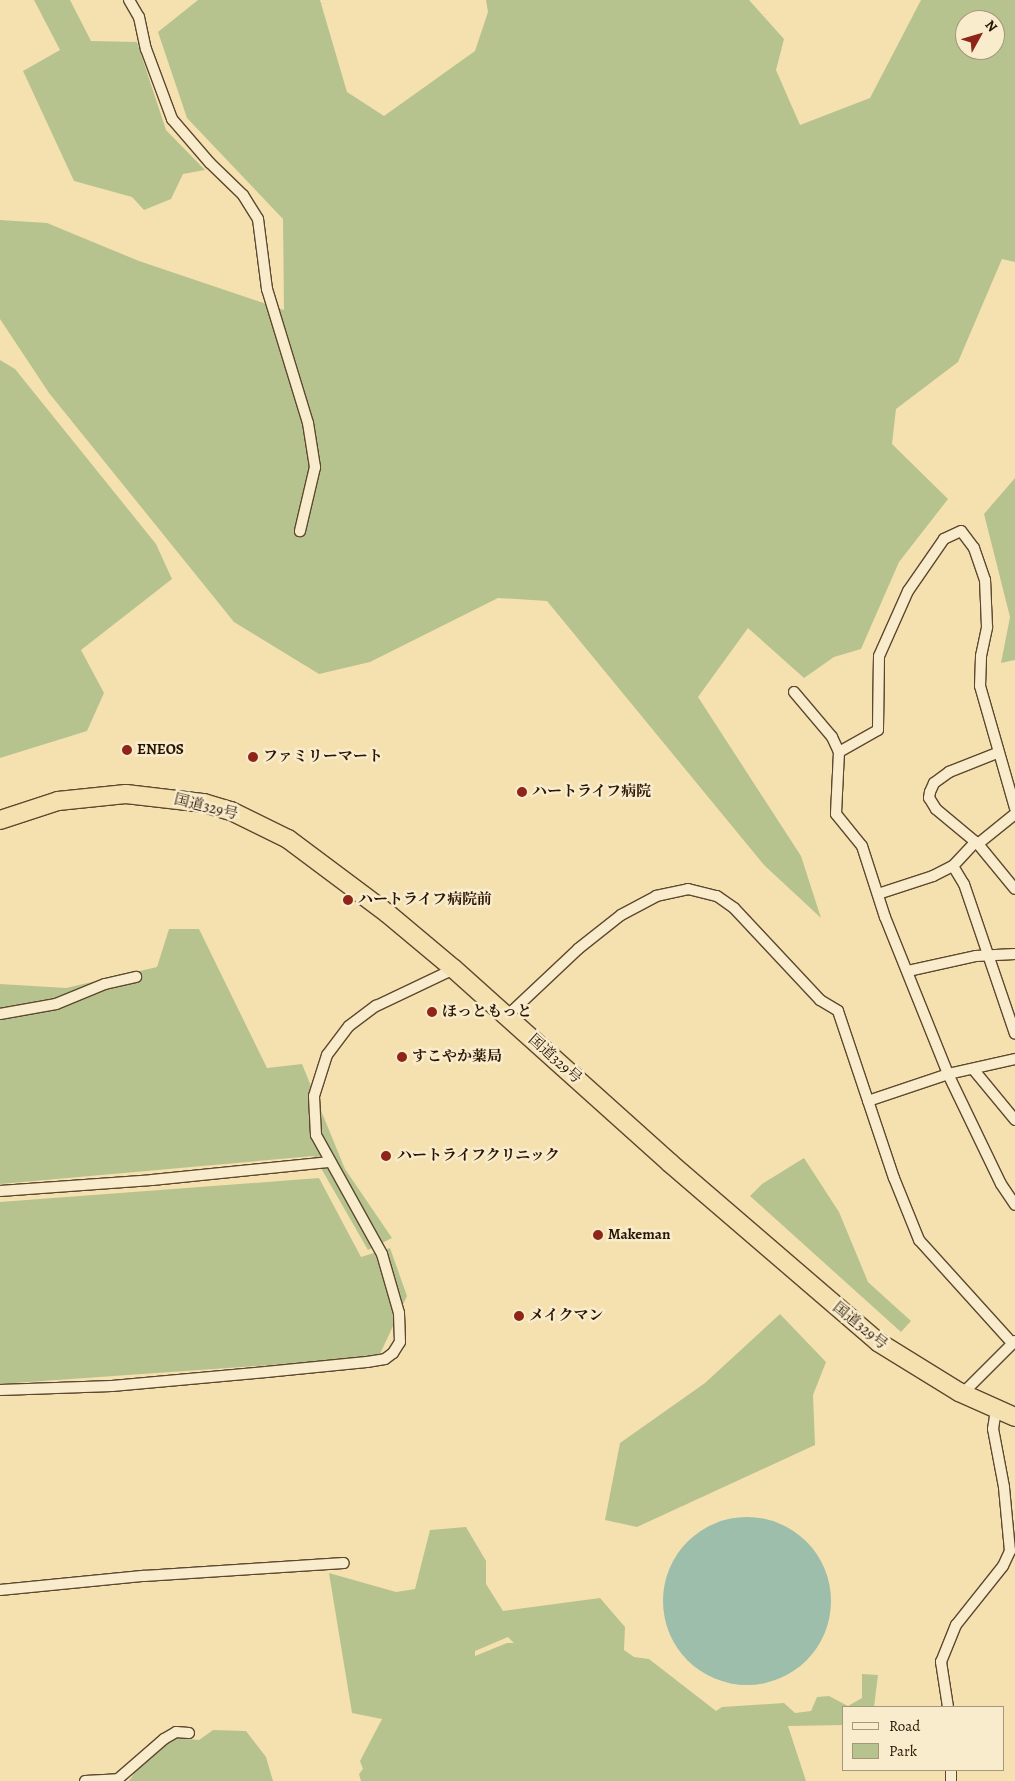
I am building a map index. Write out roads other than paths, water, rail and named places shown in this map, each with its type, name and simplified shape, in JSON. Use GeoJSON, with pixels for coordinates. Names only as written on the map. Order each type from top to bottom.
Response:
{"type":"FeatureCollection","features":[{"type":"Feature","properties":{"kind":"highway","name":"国道329号"},"geometry":{"type":"LineString","coordinates":[[0,820],[58,801],[126,794],[163,797],[231,811],[274,832],[315,858],[454,969],[670,1163],[878,1342],[962,1394],[1015,1417]]}},
{"type":"Feature","properties":{"kind":"street"},"geometry":{"type":"LineString","coordinates":[[129,0],[139,17],[146,49],[172,119],[210,163],[243,195],[258,219],[267,289],[308,423],[315,467],[300,531]]}},
{"type":"Feature","properties":{"kind":"street"},"geometry":{"type":"LineString","coordinates":[[839,752],[878,730],[879,656],[908,592],[944,539],[961,531],[974,548],[985,580],[987,627],[981,656],[980,686],[997,753],[1015,808]]}},
{"type":"Feature","properties":{"kind":"street"},"geometry":{"type":"LineString","coordinates":[[794,692],[832,737],[839,752],[836,814],[862,846],[878,894],[948,1074],[1001,1184],[1015,1205]]}},
{"type":"Feature","properties":{"kind":"street"},"geometry":{"type":"LineString","coordinates":[[997,753],[949,772],[934,783],[929,798],[936,809],[976,844],[1015,889]]}},
{"type":"Feature","properties":{"kind":"street"},"geometry":{"type":"LineString","coordinates":[[878,894],[933,876],[953,866],[976,844],[1015,814]]}},
{"type":"Feature","properties":{"kind":"street"},"geometry":{"type":"LineString","coordinates":[[953,866],[964,884],[1015,1034]]}},
{"type":"Feature","properties":{"kind":"street"},"geometry":{"type":"LineString","coordinates":[[507,1016],[578,949],[621,915],[656,896],[688,889],[707,892],[734,908],[820,1000],[838,1011],[868,1101],[919,1240],[1014,1342],[962,1394]]}},
{"type":"Feature","properties":{"kind":"street"},"geometry":{"type":"LineString","coordinates":[[908,971],[987,955],[1015,954]]}},
{"type":"Feature","properties":{"kind":"street"},"geometry":{"type":"LineString","coordinates":[[0,1390],[112,1386],[385,1359],[400,1342],[400,1328],[382,1254],[328,1162],[316,1135],[314,1096],[327,1055],[349,1026],[376,1006],[454,969]]}},
{"type":"Feature","properties":{"kind":"street"},"geometry":{"type":"LineString","coordinates":[[0,1014],[56,1004],[105,984],[136,977]]}},
{"type":"Feature","properties":{"kind":"street"},"geometry":{"type":"LineString","coordinates":[[868,1101],[948,1074],[1015,1058]]}},
{"type":"Feature","properties":{"kind":"street"},"geometry":{"type":"LineString","coordinates":[[973,1069],[1015,1120]]}},
{"type":"Feature","properties":{"kind":"street"},"geometry":{"type":"LineString","coordinates":[[0,1191],[152,1180],[328,1162]]}},
{"type":"Feature","properties":{"kind":"street"},"geometry":{"type":"LineString","coordinates":[[948,1706],[941,1662],[956,1626],[1003,1566],[1010,1551],[1004,1487],[993,1429],[996,1409]]}},
{"type":"Feature","properties":{"kind":"street"},"geometry":{"type":"LineString","coordinates":[[0,1590],[144,1576],[344,1563]]}},
{"type":"Feature","properties":{"kind":"street"},"geometry":{"type":"LineString","coordinates":[[85,1781],[118,1779],[164,1738],[176,1732],[189,1733]]}},
{"type":"Feature","properties":{"kind":"place","name":"ENEOS"},"geometry":{"type":"Point","coordinates":[127,750]}},
{"type":"Feature","properties":{"kind":"place","name":"ファミリーマート"},"geometry":{"type":"Point","coordinates":[253,757]}},
{"type":"Feature","properties":{"kind":"place","name":"ハートライフ病院"},"geometry":{"type":"Point","coordinates":[522,792]}},
{"type":"Feature","properties":{"kind":"place","name":"ハートライフ病院前"},"geometry":{"type":"Point","coordinates":[348,900]}},
{"type":"Feature","properties":{"kind":"place","name":"ほっともっと"},"geometry":{"type":"Point","coordinates":[432,1012]}},
{"type":"Feature","properties":{"kind":"place","name":"すこやか薬局"},"geometry":{"type":"Point","coordinates":[402,1057]}},
{"type":"Feature","properties":{"kind":"place","name":"ハートライフクリニック"},"geometry":{"type":"Point","coordinates":[386,1156]}},
{"type":"Feature","properties":{"kind":"place","name":"Makeman"},"geometry":{"type":"Point","coordinates":[598,1235]}},
{"type":"Feature","properties":{"kind":"place","name":"メイクマン"},"geometry":{"type":"Point","coordinates":[519,1316]}}]}
